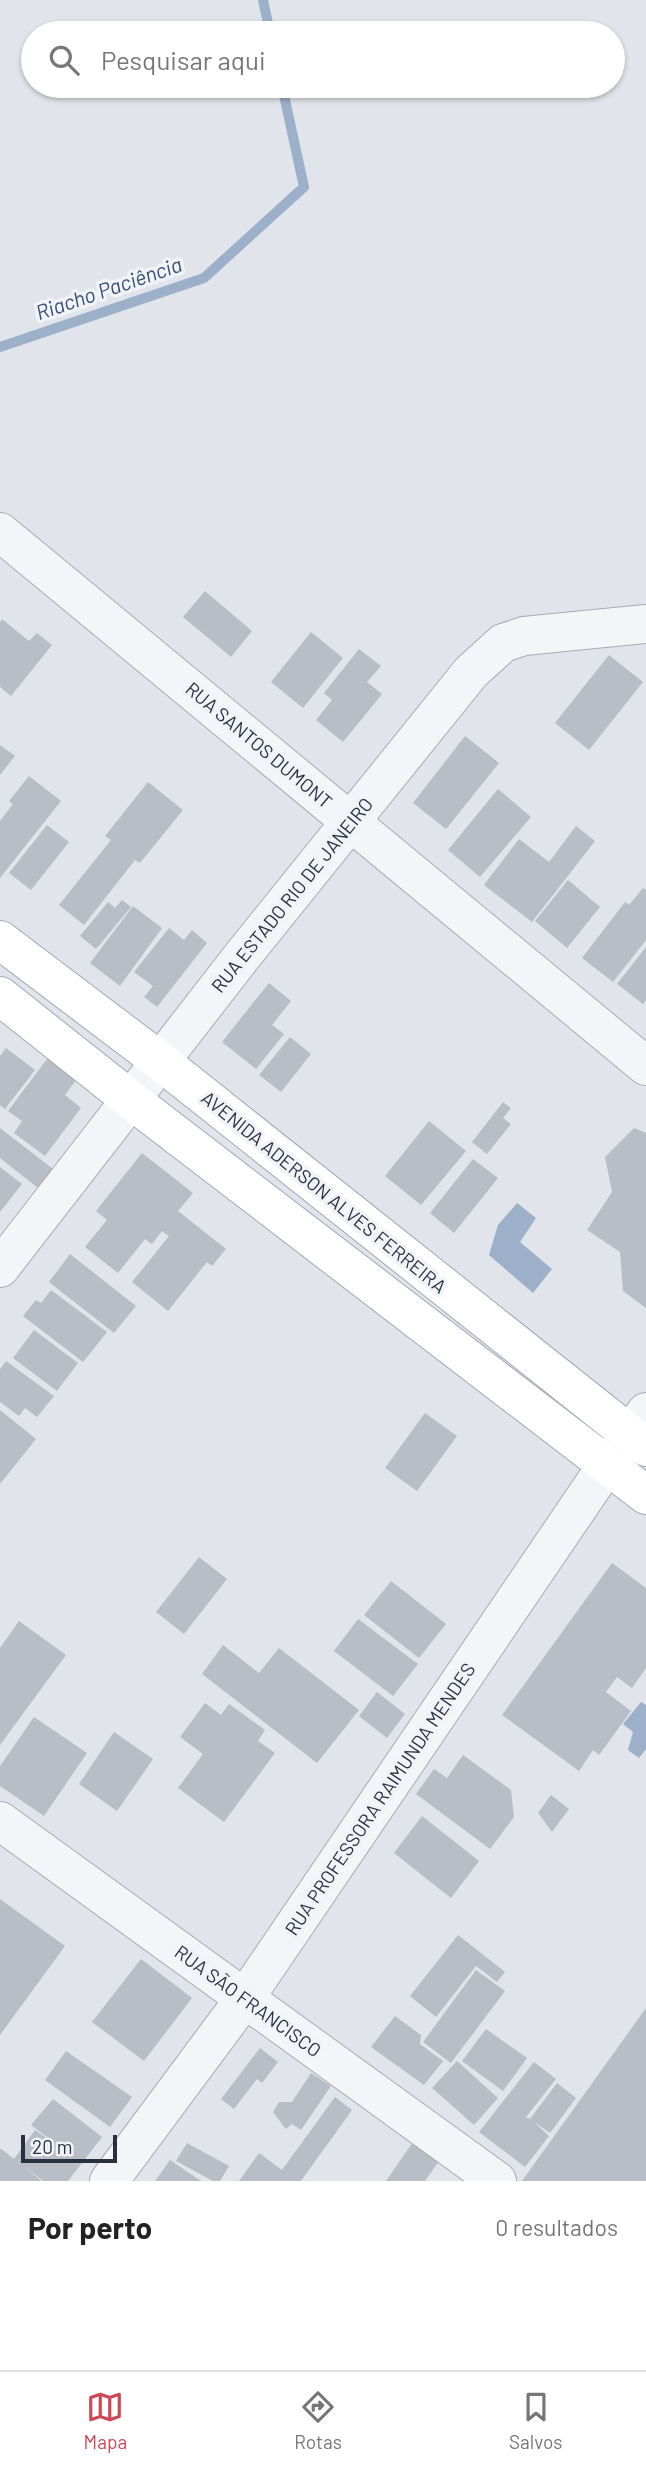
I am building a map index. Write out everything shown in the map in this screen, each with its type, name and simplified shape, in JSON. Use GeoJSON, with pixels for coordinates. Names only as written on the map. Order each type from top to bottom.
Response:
{"type":"FeatureCollection","features":[{"type":"Feature","properties":{"kind":"main road","name":"AVENIDA ADERSON ALVES FERREIRA"},"geometry":{"type":"LineString","coordinates":[[0,940],[640,1431]]}},
{"type":"Feature","properties":{"kind":"main road"},"geometry":{"type":"LineString","coordinates":[[0,996],[131,1100],[646,1495]]}},
{"type":"Feature","properties":{"kind":"street","name":"RUA SANTOS DUMONT"},"geometry":{"type":"LineString","coordinates":[[0,532],[646,1066]]}},
{"type":"Feature","properties":{"kind":"street","name":"RUA ESTADO RIO DE JANEIRO"},"geometry":{"type":"LineString","coordinates":[[0,1268],[160,1061],[471,672],[503,643],[524,636],[646,624]]}},
{"type":"Feature","properties":{"kind":"street","name":"RUA PROFESSORA RAIMUNDA MENDES"},"geometry":{"type":"LineString","coordinates":[[109,2181],[245,1998],[607,1465],[640,1431]]}},
{"type":"Feature","properties":{"kind":"street","name":"RUA SÃO FRANCISCO"},"geometry":{"type":"LineString","coordinates":[[0,1821],[497,2181]]}},
{"type":"Feature","properties":{"kind":"water"},"geometry":{"type":"Polygon","coordinates":[[[517,1203],[536,1218],[520,1242],[552,1269],[533,1293],[489,1255],[498,1225],[517,1203]]]}},
{"type":"Feature","properties":{"kind":"water"},"geometry":{"type":"Polygon","coordinates":[[[641,1702],[646,1705],[646,1749],[639,1758],[628,1750],[633,1732],[623,1724],[641,1702]]]}},
{"type":"Feature","properties":{"kind":"building"},"geometry":{"type":"Polygon","coordinates":[[[205,591],[252,631],[231,657],[183,617],[205,591]]]}},
{"type":"Feature","properties":{"kind":"building"},"geometry":{"type":"Polygon","coordinates":[[[2,619],[29,641],[37,633],[52,645],[11,696],[0,687],[2,619]]]}},
{"type":"Feature","properties":{"kind":"building"},"geometry":{"type":"Polygon","coordinates":[[[311,632],[343,658],[303,708],[271,682],[311,632]]]}},
{"type":"Feature","properties":{"kind":"building"},"geometry":{"type":"Polygon","coordinates":[[[359,649],[381,666],[367,682],[382,694],[343,742],[316,720],[332,700],[324,693],[359,649]]]}},
{"type":"Feature","properties":{"kind":"building"},"geometry":{"type":"Polygon","coordinates":[[[609,655],[643,682],[589,750],[555,723],[609,655]]]}},
{"type":"Feature","properties":{"kind":"building"},"geometry":{"type":"Polygon","coordinates":[[[465,736],[499,763],[446,829],[413,803],[465,736]]]}},
{"type":"Feature","properties":{"kind":"building"},"geometry":{"type":"Polygon","coordinates":[[[0,745],[15,756],[0,775],[0,745]]]}},
{"type":"Feature","properties":{"kind":"building"},"geometry":{"type":"Polygon","coordinates":[[[29,776],[61,801],[0,878],[0,821],[13,804],[9,801],[29,776]]]}},
{"type":"Feature","properties":{"kind":"building"},"geometry":{"type":"Polygon","coordinates":[[[148,782],[183,810],[140,863],[135,860],[84,925],[59,905],[111,840],[105,836],[148,782]]]}},
{"type":"Feature","properties":{"kind":"building"},"geometry":{"type":"Polygon","coordinates":[[[498,789],[531,817],[480,877],[448,850],[498,789]]]}},
{"type":"Feature","properties":{"kind":"building"},"geometry":{"type":"Polygon","coordinates":[[[47,825],[69,842],[31,890],[9,873],[47,825]]]}},
{"type":"Feature","properties":{"kind":"building"},"geometry":{"type":"Polygon","coordinates":[[[576,826],[595,841],[532,922],[484,885],[519,839],[549,862],[576,826]]]}},
{"type":"Feature","properties":{"kind":"building"},"geometry":{"type":"Polygon","coordinates":[[[568,880],[600,907],[567,948],[535,921],[568,880]]]}},
{"type":"Feature","properties":{"kind":"building"},"geometry":{"type":"Polygon","coordinates":[[[643,888],[646,890],[646,940],[613,982],[582,958],[625,902],[629,905],[643,888]]]}},
{"type":"Feature","properties":{"kind":"building"},"geometry":{"type":"Polygon","coordinates":[[[122,900],[131,907],[96,949],[80,936],[108,902],[115,908],[122,900]]]}},
{"type":"Feature","properties":{"kind":"building"},"geometry":{"type":"Polygon","coordinates":[[[133,906],[162,928],[120,986],[90,963],[133,906]]]}},
{"type":"Feature","properties":{"kind":"building"},"geometry":{"type":"Polygon","coordinates":[[[169,928],[184,940],[192,930],[207,943],[157,1007],[144,997],[153,986],[134,972],[169,928]]]}},
{"type":"Feature","properties":{"kind":"building"},"geometry":{"type":"Polygon","coordinates":[[[646,947],[646,1000],[643,1004],[617,984],[646,947]]]}},
{"type":"Feature","properties":{"kind":"building"},"geometry":{"type":"Polygon","coordinates":[[[269,983],[291,1001],[272,1025],[284,1034],[256,1069],[222,1042],[269,983]]]}},
{"type":"Feature","properties":{"kind":"building"},"geometry":{"type":"Polygon","coordinates":[[[290,1037],[311,1054],[281,1092],[259,1075],[290,1037]]]}},
{"type":"Feature","properties":{"kind":"building"},"geometry":{"type":"Polygon","coordinates":[[[6,1048],[35,1070],[5,1109],[0,1105],[0,1056],[6,1048]]]}},
{"type":"Feature","properties":{"kind":"building"},"geometry":{"type":"Polygon","coordinates":[[[47,1059],[76,1080],[65,1095],[81,1108],[45,1156],[14,1133],[22,1121],[8,1111],[47,1059]]]}},
{"type":"Feature","properties":{"kind":"building"},"geometry":{"type":"Polygon","coordinates":[[[503,1102],[511,1108],[503,1118],[511,1124],[487,1154],[472,1142],[503,1102]]]}},
{"type":"Feature","properties":{"kind":"building"},"geometry":{"type":"Polygon","coordinates":[[[429,1121],[466,1151],[421,1205],[385,1176],[429,1121]]]}},
{"type":"Feature","properties":{"kind":"building"},"geometry":{"type":"Polygon","coordinates":[[[0,1128],[53,1169],[38,1188],[0,1158],[0,1128]]]}},
{"type":"Feature","properties":{"kind":"building"},"geometry":{"type":"Polygon","coordinates":[[[634,1128],[646,1133],[646,1308],[623,1291],[620,1252],[587,1230],[612,1192],[605,1157],[634,1128]]]}},
{"type":"Feature","properties":{"kind":"building"},"geometry":{"type":"Polygon","coordinates":[[[142,1153],[193,1193],[178,1211],[226,1249],[212,1266],[207,1262],[168,1311],[132,1282],[169,1236],[162,1231],[152,1244],[145,1239],[118,1273],[85,1247],[107,1220],[96,1211],[142,1153]]]}},
{"type":"Feature","properties":{"kind":"building"},"geometry":{"type":"Polygon","coordinates":[[[473,1159],[498,1178],[454,1233],[430,1213],[473,1159]]]}},
{"type":"Feature","properties":{"kind":"building"},"geometry":{"type":"Polygon","coordinates":[[[0,1167],[22,1184],[0,1212],[0,1167]]]}},
{"type":"Feature","properties":{"kind":"building"},"geometry":{"type":"Polygon","coordinates":[[[70,1254],[136,1306],[114,1333],[49,1282],[70,1254]]]}},
{"type":"Feature","properties":{"kind":"building"},"geometry":{"type":"Polygon","coordinates":[[[51,1290],[107,1332],[83,1362],[23,1316],[36,1300],[41,1303],[51,1290]]]}},
{"type":"Feature","properties":{"kind":"building"},"geometry":{"type":"Polygon","coordinates":[[[34,1330],[78,1363],[57,1391],[13,1358],[34,1330]]]}},
{"type":"Feature","properties":{"kind":"building"},"geometry":{"type":"Polygon","coordinates":[[[6,1361],[54,1396],[37,1417],[25,1408],[19,1416],[0,1402],[0,1369],[6,1361]]]}},
{"type":"Feature","properties":{"kind":"building"},"geometry":{"type":"Polygon","coordinates":[[[0,1410],[36,1439],[0,1484],[0,1410]]]}},
{"type":"Feature","properties":{"kind":"building"},"geometry":{"type":"Polygon","coordinates":[[[425,1413],[457,1436],[417,1491],[385,1468],[425,1413]]]}},
{"type":"Feature","properties":{"kind":"building"},"geometry":{"type":"Polygon","coordinates":[[[199,1557],[227,1579],[184,1634],[156,1612],[199,1557]]]}},
{"type":"Feature","properties":{"kind":"building"},"geometry":{"type":"Polygon","coordinates":[[[612,1563],[646,1588],[646,1668],[632,1688],[617,1677],[606,1692],[631,1711],[599,1755],[593,1750],[579,1771],[502,1715],[612,1563]]]}},
{"type":"Feature","properties":{"kind":"building"},"geometry":{"type":"Polygon","coordinates":[[[391,1581],[446,1624],[419,1658],[364,1615],[391,1581]]]}},
{"type":"Feature","properties":{"kind":"building"},"geometry":{"type":"Polygon","coordinates":[[[358,1619],[418,1664],[393,1696],[334,1651],[358,1619]]]}},
{"type":"Feature","properties":{"kind":"building"},"geometry":{"type":"Polygon","coordinates":[[[19,1621],[66,1655],[0,1745],[0,1648],[19,1621]]]}},
{"type":"Feature","properties":{"kind":"building"},"geometry":{"type":"Polygon","coordinates":[[[223,1645],[259,1673],[279,1648],[359,1710],[317,1763],[202,1674],[223,1645]]]}},
{"type":"Feature","properties":{"kind":"building"},"geometry":{"type":"Polygon","coordinates":[[[377,1692],[405,1714],[387,1738],[359,1716],[377,1692]]]}},
{"type":"Feature","properties":{"kind":"building"},"geometry":{"type":"Polygon","coordinates":[[[205,1703],[221,1715],[229,1704],[265,1730],[258,1741],[275,1753],[224,1822],[178,1788],[203,1754],[180,1737],[205,1703]]]}},
{"type":"Feature","properties":{"kind":"building"},"geometry":{"type":"Polygon","coordinates":[[[34,1717],[87,1753],[44,1816],[0,1786],[0,1766],[34,1717]]]}},
{"type":"Feature","properties":{"kind":"building"},"geometry":{"type":"Polygon","coordinates":[[[114,1732],[153,1759],[117,1811],[79,1784],[114,1732]]]}},
{"type":"Feature","properties":{"kind":"building"},"geometry":{"type":"Polygon","coordinates":[[[463,1755],[511,1790],[514,1817],[490,1849],[416,1794],[434,1769],[447,1778],[463,1755]]]}},
{"type":"Feature","properties":{"kind":"building"},"geometry":{"type":"Polygon","coordinates":[[[551,1795],[569,1809],[552,1832],[538,1813],[551,1795]]]}},
{"type":"Feature","properties":{"kind":"building"},"geometry":{"type":"Polygon","coordinates":[[[422,1816],[479,1861],[451,1898],[394,1853],[422,1816]]]}},
{"type":"Feature","properties":{"kind":"building"},"geometry":{"type":"Polygon","coordinates":[[[0,1899],[65,1946],[0,2035],[0,1899]]]}},
{"type":"Feature","properties":{"kind":"building"},"geometry":{"type":"Polygon","coordinates":[[[458,1935],[505,1972],[497,1982],[476,1966],[436,2017],[410,1996],[458,1935]]]}},
{"type":"Feature","properties":{"kind":"building"},"geometry":{"type":"Polygon","coordinates":[[[141,1959],[192,1998],[144,2061],[92,2022],[141,1959]]]}},
{"type":"Feature","properties":{"kind":"building"},"geometry":{"type":"Polygon","coordinates":[[[476,1970],[505,1991],[451,2063],[423,2042],[476,1970]]]}},
{"type":"Feature","properties":{"kind":"building"},"geometry":{"type":"Polygon","coordinates":[[[646,2008],[646,2181],[522,2181],[646,2008]]]}},
{"type":"Feature","properties":{"kind":"building"},"geometry":{"type":"Polygon","coordinates":[[[395,2016],[421,2035],[420,2044],[443,2061],[424,2085],[371,2047],[395,2016]]]}},
{"type":"Feature","properties":{"kind":"building"},"geometry":{"type":"Polygon","coordinates":[[[486,2029],[527,2058],[503,2091],[462,2061],[486,2029]]]}},
{"type":"Feature","properties":{"kind":"building"},"geometry":{"type":"Polygon","coordinates":[[[260,2048],[278,2062],[262,2083],[257,2079],[234,2109],[221,2099],[260,2048]]]}},
{"type":"Feature","properties":{"kind":"building"},"geometry":{"type":"Polygon","coordinates":[[[66,2051],[132,2097],[110,2127],[45,2080],[66,2051]]]}},
{"type":"Feature","properties":{"kind":"building"},"geometry":{"type":"Polygon","coordinates":[[[457,2061],[498,2098],[474,2125],[432,2088],[457,2061]]]}},
{"type":"Feature","properties":{"kind":"building"},"geometry":{"type":"Polygon","coordinates":[[[534,2062],[556,2079],[526,2117],[530,2119],[557,2083],[576,2098],[550,2133],[534,2122],[549,2136],[525,2167],[479,2132],[534,2062]]]}},
{"type":"Feature","properties":{"kind":"building"},"geometry":{"type":"Polygon","coordinates":[[[311,2073],[331,2086],[301,2130],[292,2124],[286,2129],[273,2112],[279,2102],[292,2102],[311,2073]]]}},
{"type":"Feature","properties":{"kind":"building"},"geometry":{"type":"Polygon","coordinates":[[[335,2097],[352,2110],[301,2181],[239,2181],[259,2153],[282,2170],[335,2097]]]}},
{"type":"Feature","properties":{"kind":"building"},"geometry":{"type":"Polygon","coordinates":[[[53,2099],[102,2137],[68,2181],[43,2181],[26,2168],[41,2181],[0,2181],[0,2148],[14,2159],[35,2130],[57,2145],[31,2125],[53,2099]]]}},
{"type":"Feature","properties":{"kind":"building"},"geometry":{"type":"Polygon","coordinates":[[[413,2142],[439,2161],[425,2181],[386,2181],[413,2142]]]}},
{"type":"Feature","properties":{"kind":"building"},"geometry":{"type":"Polygon","coordinates":[[[187,2143],[229,2166],[220,2181],[213,2181],[176,2161],[187,2143]]]}},
{"type":"Feature","properties":{"kind":"building"},"geometry":{"type":"Polygon","coordinates":[[[170,2160],[201,2181],[155,2181],[170,2160]]]}},
{"type":"Feature","properties":{"kind":"waterway","name":"Riacho Paciência"},"geometry":{"type":"LineString","coordinates":[[263,0],[267,21]]}},
{"type":"Feature","properties":{"kind":"waterway","name":"Riacho Paciência"},"geometry":{"type":"LineString","coordinates":[[0,347],[204,278],[304,187],[285,98]]}}]}
